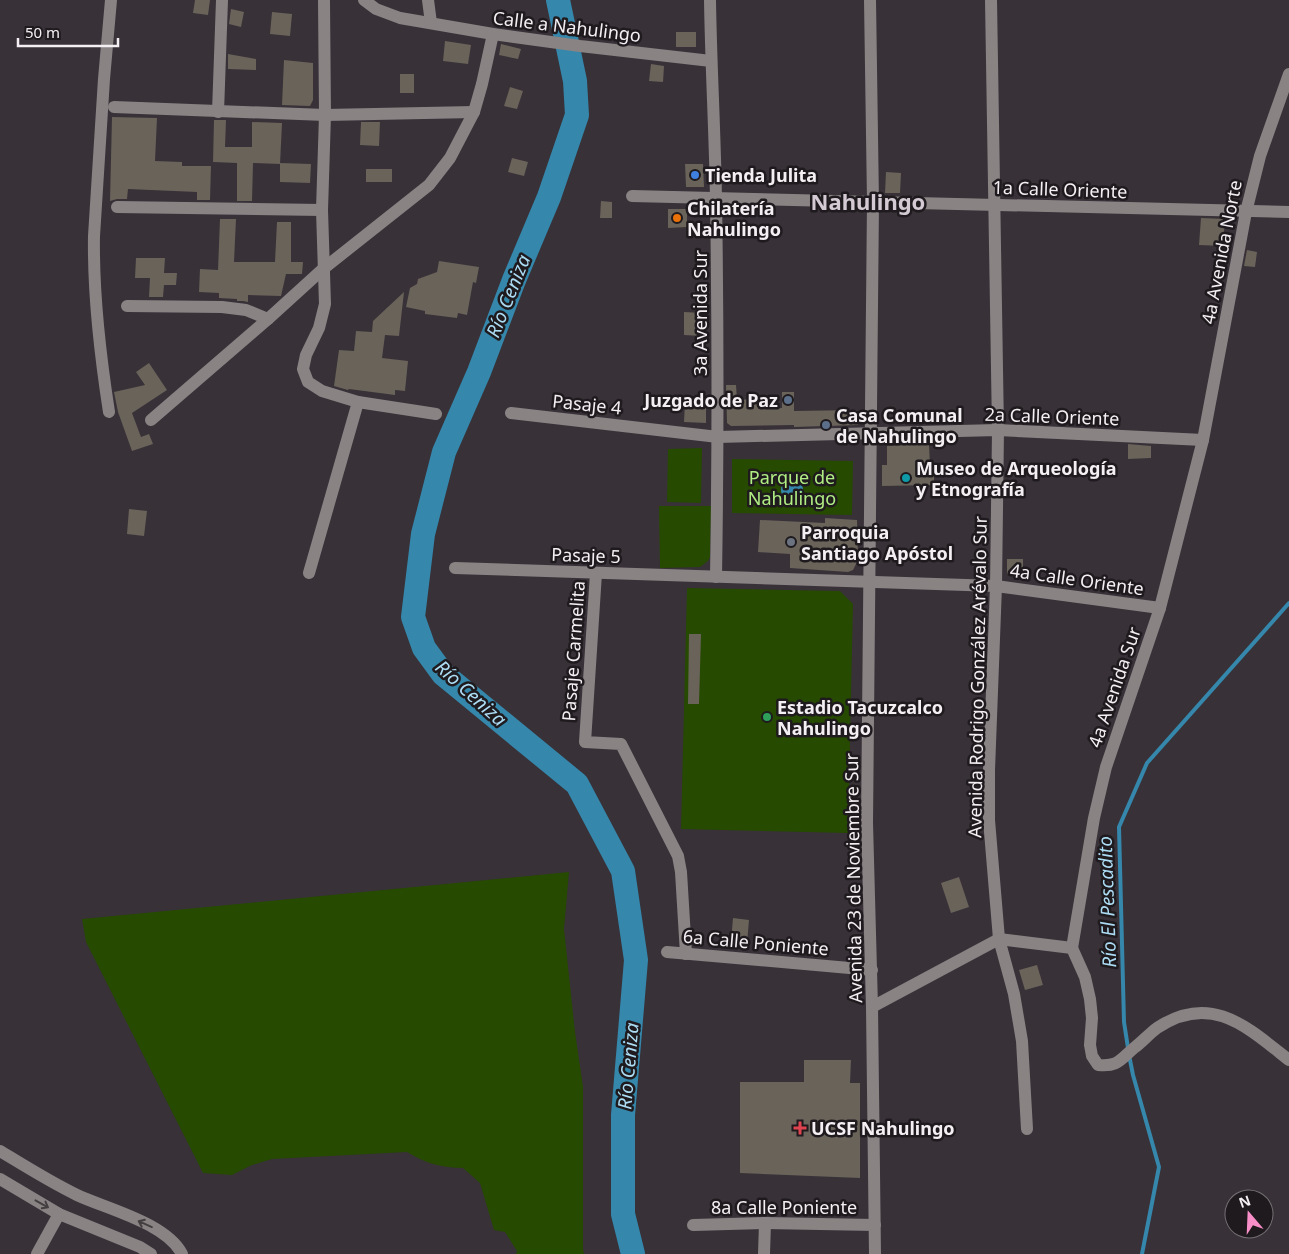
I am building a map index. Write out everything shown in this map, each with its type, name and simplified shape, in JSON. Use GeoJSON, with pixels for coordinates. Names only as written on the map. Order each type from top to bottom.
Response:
{"type":"FeatureCollection","features":[{"type":"Feature","properties":{"kind":"street"},"geometry":{"type":"LineString","coordinates":[[109,412],[103,374],[93,261],[104,79],[111,0]]}},
{"type":"Feature","properties":{"kind":"street"},"geometry":{"type":"LineString","coordinates":[[218,112],[222,0]]}},
{"type":"Feature","properties":{"kind":"street"},"geometry":{"type":"LineString","coordinates":[[318,0],[324,0],[325,115],[322,210],[325,304],[323,318],[306,355],[302,369],[308,382],[322,391],[358,402],[436,414]]}},
{"type":"Feature","properties":{"kind":"street","name":"Calle a Nahulingo"},"geometry":{"type":"LineString","coordinates":[[364,0],[376,9],[400,18],[430,24],[559,44],[711,60]]}},
{"type":"Feature","properties":{"kind":"street"},"geometry":{"type":"LineString","coordinates":[[428,0],[430,24]]}},
{"type":"Feature","properties":{"kind":"street","name":"3a Avenida Sur"},"geometry":{"type":"LineString","coordinates":[[710,0],[716,198],[718,437],[716,577]]}},
{"type":"Feature","properties":{"kind":"street","name":"Avenida 23 de Noviembre Sur"},"geometry":{"type":"LineString","coordinates":[[870,0],[872,202],[868,823],[872,970],[874,1254]]}},
{"type":"Feature","properties":{"kind":"street","name":"Avenida Rodrigo González Arévalo Sur"},"geometry":{"type":"LineString","coordinates":[[991,0],[998,430],[996,586],[989,820],[999,939],[1014,994],[1022,1040],[1027,1129]]}},
{"type":"Feature","properties":{"kind":"street"},"geometry":{"type":"LineString","coordinates":[[151,420],[323,269],[429,184],[450,158],[474,112],[493,34]]}},
{"type":"Feature","properties":{"kind":"street","name":"4a Avenida Norte"},"geometry":{"type":"LineString","coordinates":[[1203,440],[1246,212],[1260,156],[1289,74]]}},
{"type":"Feature","properties":{"kind":"street"},"geometry":{"type":"LineString","coordinates":[[114,107],[325,115],[474,112]]}},
{"type":"Feature","properties":{"kind":"street","name":"1a Calle Oriente"},"geometry":{"type":"LineString","coordinates":[[632,196],[1289,212]]}},
{"type":"Feature","properties":{"kind":"street"},"geometry":{"type":"LineString","coordinates":[[117,207],[322,210]]}},
{"type":"Feature","properties":{"kind":"street"},"geometry":{"type":"LineString","coordinates":[[127,306],[222,307],[246,310],[268,319]]}},
{"type":"Feature","properties":{"kind":"street"},"geometry":{"type":"LineString","coordinates":[[309,573],[358,402]]}},
{"type":"Feature","properties":{"kind":"street","name":"Pasaje 4"},"geometry":{"type":"LineString","coordinates":[[511,413],[718,437],[870,434]]}},
{"type":"Feature","properties":{"kind":"street","name":"2a Calle Oriente"},"geometry":{"type":"LineString","coordinates":[[870,434],[998,430],[1203,440]]}},
{"type":"Feature","properties":{"kind":"street","name":"4a Avenida Sur"},"geometry":{"type":"LineString","coordinates":[[1072,948],[1094,818],[1106,767],[1160,608],[1203,440]]}},
{"type":"Feature","properties":{"kind":"street","name":"Pasaje 5"},"geometry":{"type":"LineString","coordinates":[[455,568],[870,581]]}},
{"type":"Feature","properties":{"kind":"street","name":"Pasaje Carmelita"},"geometry":{"type":"LineString","coordinates":[[596,573],[585,742],[621,744],[675,848],[681,872],[686,954]]}},
{"type":"Feature","properties":{"kind":"street","name":"4a Calle Oriente"},"geometry":{"type":"LineString","coordinates":[[870,581],[996,586],[1160,608]]}},
{"type":"Feature","properties":{"kind":"street"},"geometry":{"type":"LineString","coordinates":[[872,1007],[999,939],[1072,948],[1084,977],[1090,999],[1092,1018],[1090,1044],[1092,1056],[1098,1065],[1110,1066],[1118,1062],[1156,1029],[1175,1018],[1202,1012],[1224,1016],[1248,1028],[1289,1060]]}},
{"type":"Feature","properties":{"kind":"street","name":"6a Calle Poniente"},"geometry":{"type":"LineString","coordinates":[[668,952],[872,970]]}},
{"type":"Feature","properties":{"kind":"street"},"geometry":{"type":"LineString","coordinates":[[0,1151],[47,1180],[78,1196],[151,1226],[174,1242],[182,1254]]}},
{"type":"Feature","properties":{"kind":"street"},"geometry":{"type":"LineString","coordinates":[[0,1179],[59,1214],[140,1247],[151,1254]]}},
{"type":"Feature","properties":{"kind":"street"},"geometry":{"type":"LineString","coordinates":[[37,1254],[59,1214]]}},
{"type":"Feature","properties":{"kind":"street"},"geometry":{"type":"LineString","coordinates":[[764,1254],[765,1223]]}},
{"type":"Feature","properties":{"kind":"street","name":"8a Calle Poniente"},"geometry":{"type":"LineString","coordinates":[[693,1225],[765,1223],[875,1224]]}},
{"type":"Feature","properties":{"kind":"green space"},"geometry":{"type":"Polygon","coordinates":[[[702,448],[701,503],[667,502],[668,449],[702,448]]]}},
{"type":"Feature","properties":{"kind":"green space","name":"Parque de Nahulingo"},"geometry":{"type":"Polygon","coordinates":[[[732,459],[853,461],[852,515],[732,513],[732,459]]]}},
{"type":"Feature","properties":{"kind":"green space","name":"Parque de Nahulingo"},"geometry":{"type":"Polygon","coordinates":[[[659,506],[711,506],[710,557],[708,561],[700,567],[660,568],[659,506]]]}},
{"type":"Feature","properties":{"kind":"green space","name":"Estadio Tacuzcalco Nahulingo"},"geometry":{"type":"Polygon","coordinates":[[[687,588],[840,591],[853,604],[848,833],[681,829],[687,588]]]}},
{"type":"Feature","properties":{"kind":"green space"},"geometry":{"type":"Polygon","coordinates":[[[569,872],[564,929],[583,1087],[584,1254],[516,1254],[517,1251],[505,1232],[494,1230],[480,1183],[463,1168],[434,1164],[407,1152],[272,1159],[252,1165],[232,1175],[203,1173],[86,942],[82,919],[569,872]]]}},
{"type":"Feature","properties":{"kind":"water"},"geometry":{"type":"Polygon","coordinates":[[[792,479],[800,482],[803,490],[800,498],[792,501],[784,498],[781,490],[784,482],[792,479]]]}},
{"type":"Feature","properties":{"kind":"building"},"geometry":{"type":"Polygon","coordinates":[[[195,0],[210,0],[208,15],[193,13],[195,0]]]}},
{"type":"Feature","properties":{"kind":"building"},"geometry":{"type":"Polygon","coordinates":[[[231,9],[244,12],[241,27],[229,24],[231,9]]]}},
{"type":"Feature","properties":{"kind":"building"},"geometry":{"type":"Polygon","coordinates":[[[272,12],[292,14],[290,36],[270,34],[272,12]]]}},
{"type":"Feature","properties":{"kind":"building"},"geometry":{"type":"Polygon","coordinates":[[[676,32],[696,32],[696,47],[676,47],[676,32]]]}},
{"type":"Feature","properties":{"kind":"building"},"geometry":{"type":"Polygon","coordinates":[[[445,41],[471,45],[468,64],[443,61],[445,41]]]}},
{"type":"Feature","properties":{"kind":"building"},"geometry":{"type":"Polygon","coordinates":[[[501,44],[521,49],[518,59],[499,55],[501,44]]]}},
{"type":"Feature","properties":{"kind":"building"},"geometry":{"type":"Polygon","coordinates":[[[228,54],[256,59],[256,70],[228,69],[228,54]]]}},
{"type":"Feature","properties":{"kind":"building"},"geometry":{"type":"Polygon","coordinates":[[[284,60],[313,63],[313,100],[310,106],[282,105],[284,60]]]}},
{"type":"Feature","properties":{"kind":"building"},"geometry":{"type":"Polygon","coordinates":[[[651,64],[664,66],[663,82],[649,81],[651,64]]]}},
{"type":"Feature","properties":{"kind":"building"},"geometry":{"type":"Polygon","coordinates":[[[400,74],[414,74],[414,93],[400,93],[400,74]]]}},
{"type":"Feature","properties":{"kind":"building"},"geometry":{"type":"Polygon","coordinates":[[[510,87],[523,91],[517,109],[504,106],[510,87]]]}},
{"type":"Feature","properties":{"kind":"building"},"geometry":{"type":"Polygon","coordinates":[[[112,117],[157,118],[155,161],[182,162],[182,166],[211,166],[210,200],[197,200],[197,192],[128,189],[127,199],[110,201],[112,117]]]}},
{"type":"Feature","properties":{"kind":"building"},"geometry":{"type":"Polygon","coordinates":[[[214,120],[226,120],[225,147],[252,147],[252,122],[282,123],[280,164],[253,163],[252,201],[237,201],[237,163],[213,162],[214,120]]]}},
{"type":"Feature","properties":{"kind":"building"},"geometry":{"type":"Polygon","coordinates":[[[361,122],[380,122],[379,146],[360,145],[361,122]]]}},
{"type":"Feature","properties":{"kind":"building"},"geometry":{"type":"Polygon","coordinates":[[[512,158],[528,162],[524,176],[508,172],[512,158]]]}},
{"type":"Feature","properties":{"kind":"building"},"geometry":{"type":"Polygon","coordinates":[[[280,163],[311,164],[310,183],[280,182],[280,163]]]}},
{"type":"Feature","properties":{"kind":"building","name":"Tienda Julita"},"geometry":{"type":"Polygon","coordinates":[[[685,164],[703,164],[704,187],[686,187],[685,164]]]}},
{"type":"Feature","properties":{"kind":"building"},"geometry":{"type":"Polygon","coordinates":[[[366,169],[392,169],[392,182],[366,182],[366,169]]]}},
{"type":"Feature","properties":{"kind":"building"},"geometry":{"type":"Polygon","coordinates":[[[886,172],[901,173],[900,193],[885,193],[886,172]]]}},
{"type":"Feature","properties":{"kind":"building"},"geometry":{"type":"Polygon","coordinates":[[[601,201],[612,202],[612,218],[600,218],[601,201]]]}},
{"type":"Feature","properties":{"kind":"building","name":"Chilatería Nahulingo"},"geometry":{"type":"Polygon","coordinates":[[[668,209],[687,209],[687,227],[668,228],[668,209]]]}},
{"type":"Feature","properties":{"kind":"building"},"geometry":{"type":"Polygon","coordinates":[[[1201,218],[1225,219],[1223,246],[1199,245],[1201,218]]]}},
{"type":"Feature","properties":{"kind":"building"},"geometry":{"type":"Polygon","coordinates":[[[220,219],[236,219],[234,262],[275,262],[277,222],[291,222],[291,262],[303,262],[302,274],[286,274],[281,296],[248,295],[248,302],[219,298],[219,293],[199,292],[200,269],[218,270],[220,219]]]}},
{"type":"Feature","properties":{"kind":"building"},"geometry":{"type":"Polygon","coordinates":[[[1247,250],[1257,252],[1255,267],[1244,266],[1247,250]]]}},
{"type":"Feature","properties":{"kind":"building"},"geometry":{"type":"Polygon","coordinates":[[[136,258],[165,258],[164,273],[177,273],[176,285],[164,285],[163,297],[149,297],[150,278],[135,278],[136,258]]]}},
{"type":"Feature","properties":{"kind":"building"},"geometry":{"type":"Polygon","coordinates":[[[439,261],[479,267],[476,283],[473,282],[467,315],[458,313],[457,318],[425,314],[425,311],[406,307],[410,288],[417,284],[418,279],[437,272],[439,261]]]}},
{"type":"Feature","properties":{"kind":"building"},"geometry":{"type":"Polygon","coordinates":[[[404,292],[399,336],[385,335],[382,358],[408,361],[405,391],[395,390],[395,395],[348,390],[334,386],[339,350],[354,351],[356,331],[372,332],[373,321],[404,292]]]}},
{"type":"Feature","properties":{"kind":"building"},"geometry":{"type":"Polygon","coordinates":[[[684,312],[702,313],[702,336],[684,335],[684,312]]]}},
{"type":"Feature","properties":{"kind":"building"},"geometry":{"type":"Polygon","coordinates":[[[149,363],[167,390],[132,413],[141,437],[149,434],[153,444],[132,451],[118,412],[114,392],[145,385],[136,372],[149,363]]]}},
{"type":"Feature","properties":{"kind":"building"},"geometry":{"type":"Polygon","coordinates":[[[726,385],[736,385],[737,400],[757,399],[758,409],[782,408],[782,392],[794,392],[794,411],[857,410],[858,425],[731,426],[727,423],[726,385]]]}},
{"type":"Feature","properties":{"kind":"building"},"geometry":{"type":"Polygon","coordinates":[[[685,402],[706,403],[706,423],[684,422],[685,402]]]}},
{"type":"Feature","properties":{"kind":"building"},"geometry":{"type":"Polygon","coordinates":[[[929,444],[930,466],[934,466],[934,485],[882,486],[882,465],[887,465],[887,446],[929,444]]]}},
{"type":"Feature","properties":{"kind":"building"},"geometry":{"type":"Polygon","coordinates":[[[1128,444],[1151,446],[1151,458],[1128,459],[1128,444]]]}},
{"type":"Feature","properties":{"kind":"building"},"geometry":{"type":"Polygon","coordinates":[[[129,509],[147,511],[144,536],[127,534],[129,509]]]}},
{"type":"Feature","properties":{"kind":"building"},"geometry":{"type":"Polygon","coordinates":[[[825,518],[857,520],[858,560],[853,570],[848,572],[790,568],[790,554],[758,552],[760,520],[825,523],[825,518]]]}},
{"type":"Feature","properties":{"kind":"building"},"geometry":{"type":"Polygon","coordinates":[[[1007,559],[1023,559],[1023,573],[1007,574],[1007,559]]]}},
{"type":"Feature","properties":{"kind":"building"},"geometry":{"type":"Polygon","coordinates":[[[689,634],[701,634],[699,704],[688,704],[689,634]]]}},
{"type":"Feature","properties":{"kind":"building"},"geometry":{"type":"Polygon","coordinates":[[[959,877],[969,907],[951,913],[941,883],[959,877]]]}},
{"type":"Feature","properties":{"kind":"building"},"geometry":{"type":"Polygon","coordinates":[[[733,918],[749,920],[747,944],[731,942],[733,918]]]}},
{"type":"Feature","properties":{"kind":"building"},"geometry":{"type":"Polygon","coordinates":[[[1037,965],[1043,985],[1025,990],[1019,970],[1037,965]]]}},
{"type":"Feature","properties":{"kind":"building","name":"UCSF Nahulingo"},"geometry":{"type":"Polygon","coordinates":[[[804,1060],[851,1060],[850,1083],[860,1083],[860,1178],[740,1173],[740,1082],[804,1082],[804,1060]]]}},
{"type":"Feature","properties":{"kind":"waterway","name":"Río Ceniza"},"geometry":{"type":"LineString","coordinates":[[558,0],[575,81],[577,115],[549,197],[514,280],[479,372],[444,452],[423,534],[413,617],[424,648],[443,674],[577,784],[623,871],[636,960],[623,1115],[623,1214],[633,1254]]}},
{"type":"Feature","properties":{"kind":"waterway","name":"Río El Pescadito"},"geometry":{"type":"LineString","coordinates":[[1128,1048],[1124,1022],[1119,827],[1147,763],[1289,603]]}},
{"type":"Feature","properties":{"kind":"waterway","name":"Río El Pescadito"},"geometry":{"type":"LineString","coordinates":[[1129,1055],[1159,1167],[1142,1254]]}},
{"type":"Feature","properties":{"kind":"place","name":"Tienda Julita"},"geometry":{"type":"Point","coordinates":[695,175]}},
{"type":"Feature","properties":{"kind":"place","name":"Chilatería Nahulingo"},"geometry":{"type":"Point","coordinates":[677,218]}},
{"type":"Feature","properties":{"kind":"place","name":"Juzgado de Paz"},"geometry":{"type":"Point","coordinates":[788,400]}},
{"type":"Feature","properties":{"kind":"place","name":"Casa Comunal de Nahulingo"},"geometry":{"type":"Point","coordinates":[826,425]}},
{"type":"Feature","properties":{"kind":"place","name":"Museo de Arqueología y Etnografía"},"geometry":{"type":"Point","coordinates":[906,478]}},
{"type":"Feature","properties":{"kind":"place","name":"Parroquia Santiago Apóstol"},"geometry":{"type":"Point","coordinates":[791,542]}},
{"type":"Feature","properties":{"kind":"place","name":"Estadio Tacuzcalco Nahulingo"},"geometry":{"type":"Point","coordinates":[767,717]}},
{"type":"Feature","properties":{"kind":"place","name":"UCSF Nahulingo"},"geometry":{"type":"Point","coordinates":[800,1128]}},
{"type":"Feature","properties":{"kind":"district","name":"Nahulingo"},"geometry":{"type":"Point","coordinates":[868,201]}}]}
